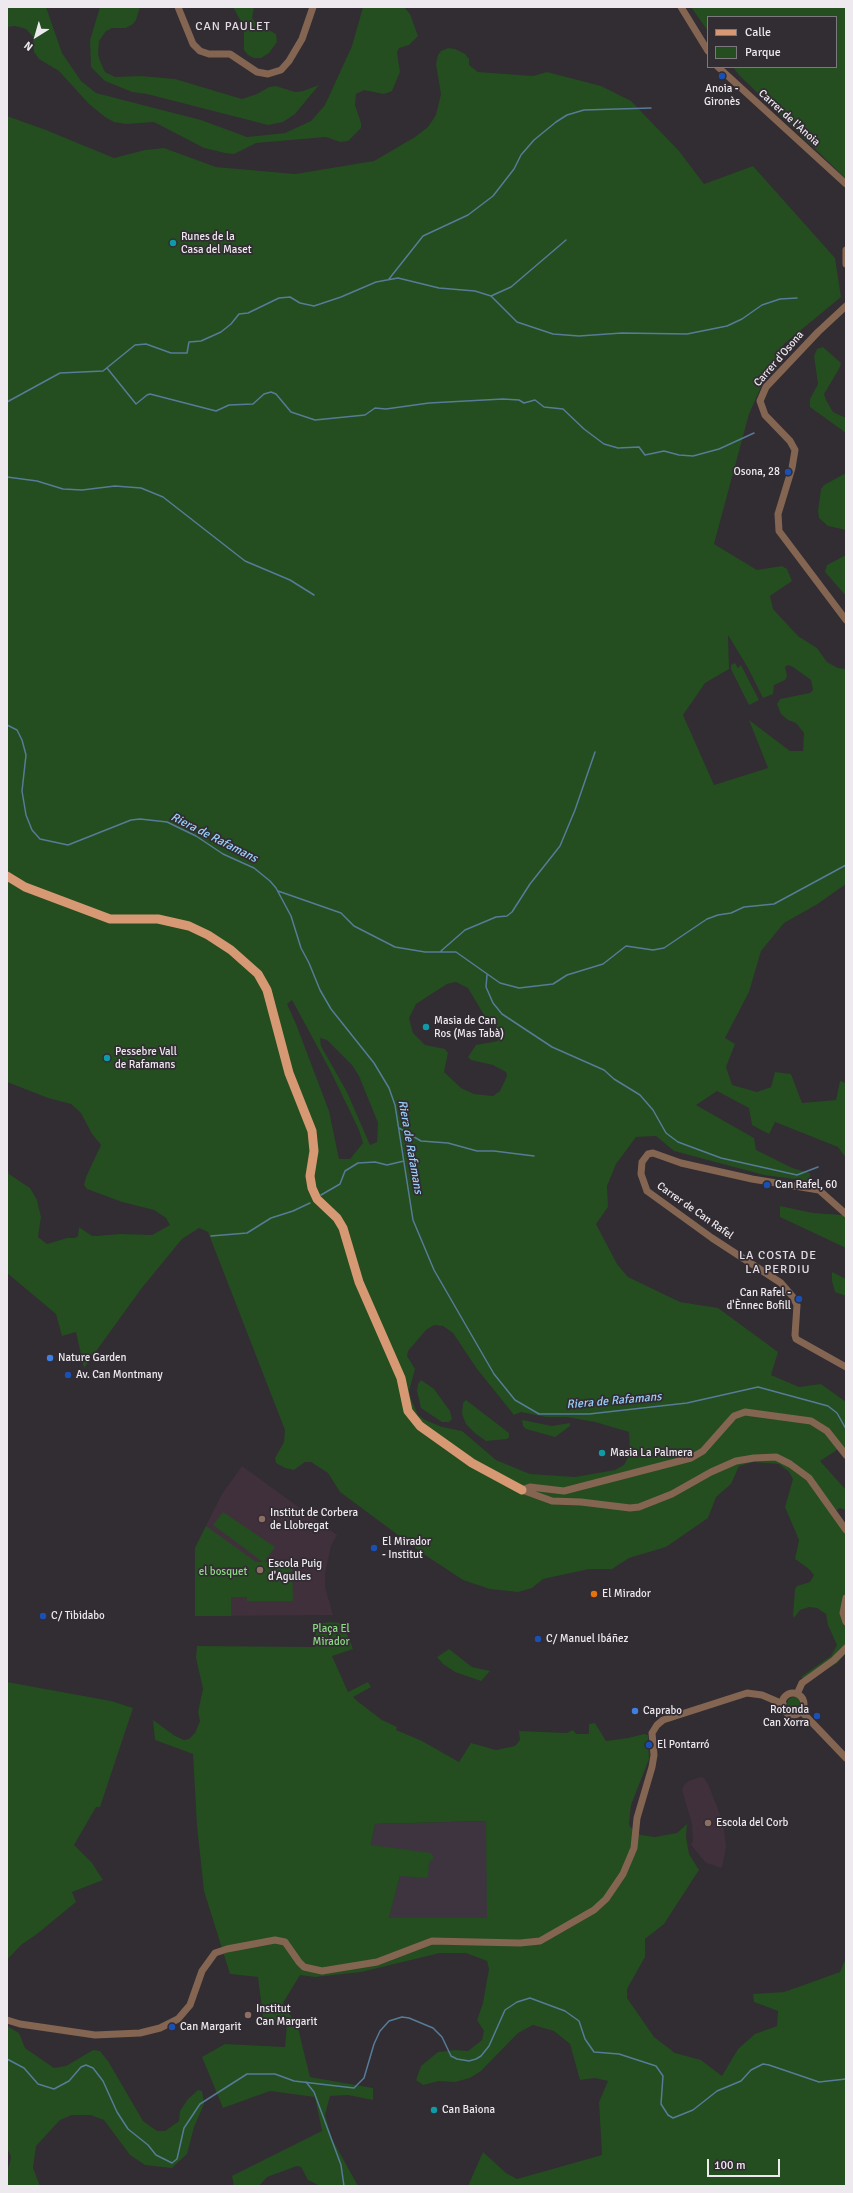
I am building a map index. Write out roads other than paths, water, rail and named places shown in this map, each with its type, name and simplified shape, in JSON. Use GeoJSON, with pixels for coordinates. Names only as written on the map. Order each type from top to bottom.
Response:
{"type":"FeatureCollection","features":[{"type":"Feature","properties":{"kind":"main road"},"geometry":{"type":"LineString","coordinates":[[7,876],[25,887],[110,919],[158,919],[189,926],[208,935],[231,950],[258,974],[267,990],[289,1073],[312,1132],[314,1151],[310,1176],[312,1188],[317,1199],[337,1218],[343,1228],[359,1282],[401,1378],[408,1411],[420,1426],[472,1463],[522,1490]]}},
{"type":"Feature","properties":{"kind":"street"},"geometry":{"type":"LineString","coordinates":[[178,7],[194,44],[200,51],[209,54],[230,54],[257,72],[268,74],[281,70],[289,61],[302,39],[313,7]]}},
{"type":"Feature","properties":{"kind":"street"},"geometry":{"type":"LineString","coordinates":[[681,7],[707,49]]}},
{"type":"Feature","properties":{"kind":"street","name":"Carrer de l'Anoia"},"geometry":{"type":"LineString","coordinates":[[719,68],[846,184]]}},
{"type":"Feature","properties":{"kind":"street"},"geometry":{"type":"LineString","coordinates":[[846,250],[846,264]]}},
{"type":"Feature","properties":{"kind":"street","name":"Carrer d'Osona"},"geometry":{"type":"LineString","coordinates":[[846,306],[818,332],[766,387],[760,401],[765,416],[790,441],[795,450],[792,468],[778,514],[779,531],[788,545],[846,620]]}},
{"type":"Feature","properties":{"kind":"street","name":"Carrer de Can Rafel"},"geometry":{"type":"LineString","coordinates":[[846,1214],[819,1190],[752,1180],[681,1163],[653,1153],[645,1157],[642,1162],[641,1174],[647,1191],[712,1238],[781,1283],[789,1290],[797,1305],[796,1340],[846,1367]]}},
{"type":"Feature","properties":{"kind":"street"},"geometry":{"type":"LineString","coordinates":[[522,1490],[530,1487],[564,1492],[691,1458],[703,1451],[732,1419],[745,1412],[811,1421],[827,1431],[846,1455]]}},
{"type":"Feature","properties":{"kind":"street"},"geometry":{"type":"LineString","coordinates":[[522,1490],[552,1501],[582,1502],[630,1508],[639,1507],[672,1494],[712,1472],[736,1461],[776,1457],[790,1464],[813,1482],[846,1530]]}},
{"type":"Feature","properties":{"kind":"street"},"geometry":{"type":"LineString","coordinates":[[846,1598],[843,1613],[846,1622]]}},
{"type":"Feature","properties":{"kind":"street"},"geometry":{"type":"LineString","coordinates":[[796,1694],[802,1683],[809,1676],[834,1660],[846,1648]]}},
{"type":"Feature","properties":{"kind":"street"},"geometry":{"type":"LineString","coordinates":[[7,2020],[20,2024],[95,2035],[140,2033],[160,2028],[178,2019],[190,2005],[202,1971],[215,1953],[227,1949],[275,1940],[286,1942],[304,1967],[322,1971],[377,1962],[432,1942],[520,1943],[540,1941],[594,1910],[606,1899],[623,1874],[634,1848],[637,1818],[654,1755],[652,1733],[657,1725],[663,1720],[747,1692],[762,1695],[783,1704]]}},
{"type":"Feature","properties":{"kind":"street"},"geometry":{"type":"LineString","coordinates":[[796,1694],[803,1699],[804,1705],[801,1711],[795,1715],[789,1714],[784,1709],[783,1704],[788,1695],[796,1694]]}},
{"type":"Feature","properties":{"kind":"street"},"geometry":{"type":"LineString","coordinates":[[801,1711],[846,1758]]}},
{"type":"Feature","properties":{"kind":"waterway"},"geometry":{"type":"LineString","coordinates":[[389,279],[423,236],[468,215],[493,196],[514,169],[521,155],[534,140],[556,122],[567,115],[584,110],[651,108]]}},
{"type":"Feature","properties":{"kind":"waterway"},"geometry":{"type":"LineString","coordinates":[[7,402],[60,373],[103,371],[135,345],[146,344],[171,353],[187,353],[189,342],[201,341],[221,332],[231,324],[239,314],[248,313],[279,298],[290,297],[300,303],[314,306],[341,297],[376,282],[398,278],[439,288],[475,291],[491,296],[511,287],[566,240]]}},
{"type":"Feature","properties":{"kind":"waterway"},"geometry":{"type":"LineString","coordinates":[[491,296],[517,322],[553,334],[579,336],[622,333],[687,334],[727,326],[742,319],[762,305],[780,299],[797,298]]}},
{"type":"Feature","properties":{"kind":"waterway"},"geometry":{"type":"LineString","coordinates":[[107,368],[136,404],[150,394],[216,411],[229,405],[253,404],[264,394],[271,392],[276,394],[291,412],[315,420],[365,415],[375,408],[386,409],[429,403],[503,399],[519,400],[524,403],[535,400],[544,407],[563,409],[584,429],[604,444],[618,448],[639,447],[645,455],[664,451],[679,455],[693,456],[719,449],[754,433]]}},
{"type":"Feature","properties":{"kind":"waterway"},"geometry":{"type":"LineString","coordinates":[[7,477],[37,481],[63,489],[82,490],[115,486],[141,488],[163,497],[245,561],[290,580],[314,595]]}},
{"type":"Feature","properties":{"kind":"waterway","name":"Riera de Rafamans"},"geometry":{"type":"LineString","coordinates":[[7,725],[17,730],[22,740],[26,755],[22,791],[26,815],[32,830],[40,839],[68,845],[131,820],[140,819],[167,822],[196,836],[223,854],[254,868],[276,888],[291,916],[301,948],[320,990],[331,1009],[374,1063],[389,1088],[395,1105],[413,1220],[434,1270],[494,1374],[515,1400],[539,1414],[589,1414],[687,1403],[758,1387],[828,1406],[837,1413],[846,1429]]}},
{"type":"Feature","properties":{"kind":"waterway"},"geometry":{"type":"LineString","coordinates":[[441,951],[465,930],[496,917],[507,916],[512,912],[530,884],[560,846],[575,810],[595,752]]}},
{"type":"Feature","properties":{"kind":"waterway"},"geometry":{"type":"LineString","coordinates":[[278,891],[341,913],[354,926],[395,947],[425,952],[456,952],[500,983],[519,988],[553,984],[567,975],[603,964],[626,946],[653,950],[664,948],[707,919],[718,915],[731,913],[744,907],[774,904],[846,865]]}},
{"type":"Feature","properties":{"kind":"waterway"},"geometry":{"type":"LineString","coordinates":[[487,975],[486,987],[493,1003],[502,1014],[552,1047],[604,1070],[614,1079],[640,1095],[653,1110],[666,1133],[678,1142],[721,1158],[797,1175],[818,1167]]}},
{"type":"Feature","properties":{"kind":"waterway"},"geometry":{"type":"LineString","coordinates":[[399,1128],[421,1141],[448,1143],[477,1151],[494,1151],[534,1156]]}},
{"type":"Feature","properties":{"kind":"waterway"},"geometry":{"type":"LineString","coordinates":[[321,1195],[340,1184],[345,1171],[358,1163],[375,1162],[387,1165],[404,1161]]}},
{"type":"Feature","properties":{"kind":"waterway"},"geometry":{"type":"LineString","coordinates":[[211,1236],[247,1233],[271,1218],[293,1211],[310,1203]]}},
{"type":"Feature","properties":{"kind":"waterway"},"geometry":{"type":"LineString","coordinates":[[7,2059],[24,2068],[38,2084],[54,2089],[69,2081],[81,2067],[86,2065],[93,2068],[103,2081],[117,2112],[128,2129],[148,2145],[156,2155],[172,2163],[177,2159],[184,2128],[200,2104],[247,2074],[275,2074],[294,2081],[354,2088],[364,2078],[374,2044],[380,2031],[389,2021],[402,2017],[409,2018],[433,2028],[442,2037],[451,2056],[457,2059],[469,2061],[481,2056],[489,2046],[505,2010],[517,2002],[530,1998],[565,2011],[579,2021],[585,2039],[594,2052],[619,2054],[656,2066],[663,2076],[661,2104],[668,2115],[673,2118],[693,2110],[717,2091],[741,2081],[751,2070],[763,2064],[819,2082],[846,2079]]}},
{"type":"Feature","properties":{"kind":"waterway"},"geometry":{"type":"LineString","coordinates":[[306,2082],[314,2092],[341,2165],[344,2186]]}},
{"type":"Feature","properties":{"kind":"place","name":"Anoia - Gironès"},"geometry":{"type":"Point","coordinates":[722,76]}},
{"type":"Feature","properties":{"kind":"place","name":"Runes de la Casa del Maset"},"geometry":{"type":"Point","coordinates":[173,243]}},
{"type":"Feature","properties":{"kind":"place","name":"Osona, 28"},"geometry":{"type":"Point","coordinates":[788,472]}},
{"type":"Feature","properties":{"kind":"place","name":"Masia de Can Ros (Mas Tabà)"},"geometry":{"type":"Point","coordinates":[426,1027]}},
{"type":"Feature","properties":{"kind":"place","name":"Pessebre Vall de Rafamans"},"geometry":{"type":"Point","coordinates":[107,1058]}},
{"type":"Feature","properties":{"kind":"place","name":"Can Rafel, 60"},"geometry":{"type":"Point","coordinates":[767,1185]}},
{"type":"Feature","properties":{"kind":"place","name":"Can Rafel - d'Ènnec Bofill"},"geometry":{"type":"Point","coordinates":[799,1299]}},
{"type":"Feature","properties":{"kind":"place","name":"Nature Garden"},"geometry":{"type":"Point","coordinates":[50,1358]}},
{"type":"Feature","properties":{"kind":"place","name":"Av. Can Montmany"},"geometry":{"type":"Point","coordinates":[68,1375]}},
{"type":"Feature","properties":{"kind":"place","name":"Masia La Palmera"},"geometry":{"type":"Point","coordinates":[602,1453]}},
{"type":"Feature","properties":{"kind":"place","name":"Institut de Corbera de Llobregat"},"geometry":{"type":"Point","coordinates":[262,1519]}},
{"type":"Feature","properties":{"kind":"place","name":"El Mirador - Institut"},"geometry":{"type":"Point","coordinates":[374,1548]}},
{"type":"Feature","properties":{"kind":"place","name":"Escola Puig d'Agulles"},"geometry":{"type":"Point","coordinates":[260,1570]}},
{"type":"Feature","properties":{"kind":"place","name":"El Mirador"},"geometry":{"type":"Point","coordinates":[594,1594]}},
{"type":"Feature","properties":{"kind":"place","name":"C/ Tibidabo"},"geometry":{"type":"Point","coordinates":[43,1616]}},
{"type":"Feature","properties":{"kind":"place","name":"C/ Manuel Ibáñez"},"geometry":{"type":"Point","coordinates":[538,1639]}},
{"type":"Feature","properties":{"kind":"place","name":"Caprabo"},"geometry":{"type":"Point","coordinates":[635,1711]}},
{"type":"Feature","properties":{"kind":"place","name":"Rotonda Can Xorra"},"geometry":{"type":"Point","coordinates":[817,1716]}},
{"type":"Feature","properties":{"kind":"place","name":"El Pontarró"},"geometry":{"type":"Point","coordinates":[649,1745]}},
{"type":"Feature","properties":{"kind":"place","name":"Escola del Corb"},"geometry":{"type":"Point","coordinates":[708,1823]}},
{"type":"Feature","properties":{"kind":"place","name":"Institut Can Margarit"},"geometry":{"type":"Point","coordinates":[248,2015]}},
{"type":"Feature","properties":{"kind":"place","name":"Can Margarit"},"geometry":{"type":"Point","coordinates":[172,2027]}},
{"type":"Feature","properties":{"kind":"place","name":"Can Baiona"},"geometry":{"type":"Point","coordinates":[434,2110]}},
{"type":"Feature","properties":{"kind":"district","name":"CAN PAULET"},"geometry":{"type":"Point","coordinates":[233,27]}},
{"type":"Feature","properties":{"kind":"district","name":"LA COSTA DE LA PERDIU"},"geometry":{"type":"Point","coordinates":[778,1263]}},
{"type":"Feature","properties":{"kind":"park label","name":"el bosquet"},"geometry":{"type":"Point","coordinates":[223,1572]}},
{"type":"Feature","properties":{"kind":"park label","name":"Plaça El Mirador"},"geometry":{"type":"Point","coordinates":[331,1635]}}]}
